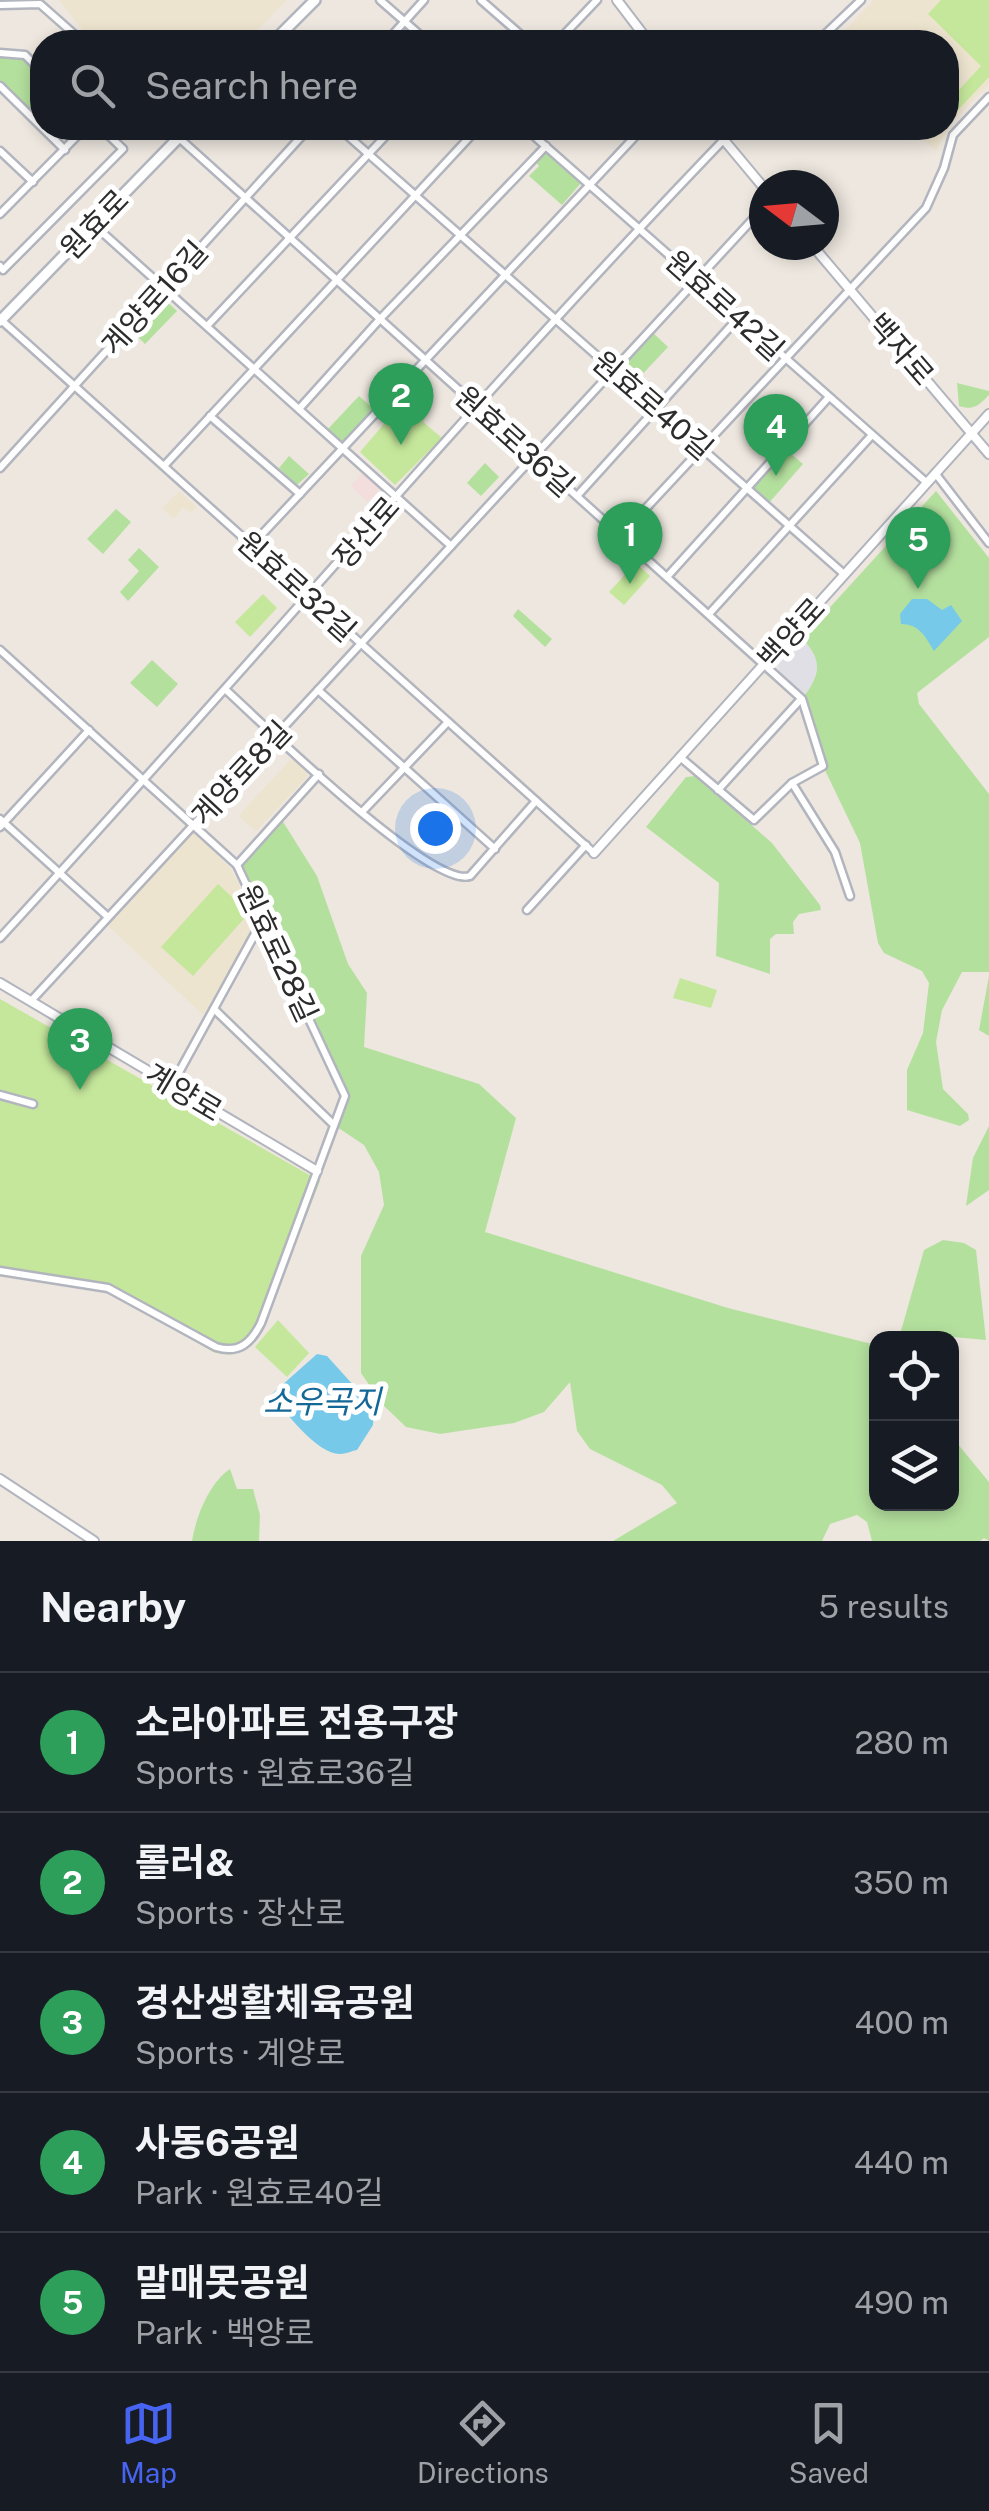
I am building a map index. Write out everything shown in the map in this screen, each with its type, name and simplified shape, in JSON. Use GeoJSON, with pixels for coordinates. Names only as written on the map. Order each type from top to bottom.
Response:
{"type":"FeatureCollection","features":[{"type":"Feature","properties":{"kind":"main road"},"geometry":{"type":"LineString","coordinates":[[285,30],[315,0]]}},
{"type":"Feature","properties":{"kind":"main road","name":"원효로"},"geometry":{"type":"LineString","coordinates":[[0,320],[176,140]]}},
{"type":"Feature","properties":{"kind":"street"},"geometry":{"type":"LineString","coordinates":[[380,0],[414,30]]}},
{"type":"Feature","properties":{"kind":"street"},"geometry":{"type":"LineString","coordinates":[[397,30],[424,0]]}},
{"type":"Feature","properties":{"kind":"street"},"geometry":{"type":"LineString","coordinates":[[481,0],[515,30]]}},
{"type":"Feature","properties":{"kind":"street"},"geometry":{"type":"LineString","coordinates":[[568,30],[597,0]]}},
{"type":"Feature","properties":{"kind":"street"},"geometry":{"type":"LineString","coordinates":[[616,0],[640,30]]}},
{"type":"Feature","properties":{"kind":"street"},"geometry":{"type":"LineString","coordinates":[[830,30],[861,0]]}},
{"type":"Feature","properties":{"kind":"street"},"geometry":{"type":"LineString","coordinates":[[0,6],[40,2],[70,30]]}},
{"type":"Feature","properties":{"kind":"street"},"geometry":{"type":"LineString","coordinates":[[0,53],[24,55],[30,61]]}},
{"type":"Feature","properties":{"kind":"street"},"geometry":{"type":"LineString","coordinates":[[0,86],[30,116]]}},
{"type":"Feature","properties":{"kind":"street"},"geometry":{"type":"LineString","coordinates":[[959,130],[989,97]]}},
{"type":"Feature","properties":{"kind":"street"},"geometry":{"type":"LineString","coordinates":[[54,140],[64,150]]}},
{"type":"Feature","properties":{"kind":"street"},"geometry":{"type":"LineString","coordinates":[[1,212],[74,140]]}},
{"type":"Feature","properties":{"kind":"street"},"geometry":{"type":"LineString","coordinates":[[0,266],[3,270],[123,148],[114,140]]}},
{"type":"Feature","properties":{"kind":"street","name":"원효로36길"},"geometry":{"type":"LineString","coordinates":[[180,140],[802,698]]}},
{"type":"Feature","properties":{"kind":"street","name":"계양로16길"},"geometry":{"type":"LineString","coordinates":[[0,468],[298,140]]}},
{"type":"Feature","properties":{"kind":"street","name":"원효로40길"},"geometry":{"type":"LineString","coordinates":[[353,140],[844,574]]}},
{"type":"Feature","properties":{"kind":"street"},"geometry":{"type":"LineString","coordinates":[[207,326],[380,140]]}},
{"type":"Feature","properties":{"kind":"street"},"geometry":{"type":"LineString","coordinates":[[164,466],[467,140]]}},
{"type":"Feature","properties":{"kind":"street","name":"원효로42길"},"geometry":{"type":"LineString","coordinates":[[539,140],[926,482]]}},
{"type":"Feature","properties":{"kind":"street"},"geometry":{"type":"LineString","coordinates":[[252,545],[631,140]]}},
{"type":"Feature","properties":{"kind":"street"},"geometry":{"type":"LineString","coordinates":[[723,140],[749,170]]}},
{"type":"Feature","properties":{"kind":"street","name":"장산로"},"geometry":{"type":"LineString","coordinates":[[0,938],[476,408],[723,140]]}},
{"type":"Feature","properties":{"kind":"street"},"geometry":{"type":"LineString","coordinates":[[621,535],[926,208],[952,140]]}},
{"type":"Feature","properties":{"kind":"street"},"geometry":{"type":"LineString","coordinates":[[299,409],[546,146]]}},
{"type":"Feature","properties":{"kind":"street"},"geometry":{"type":"LineString","coordinates":[[0,151],[33,182]]}},
{"type":"Feature","properties":{"kind":"street","name":"계양로8길"},"geometry":{"type":"LineString","coordinates":[[31,1001],[749,223]]}},
{"type":"Feature","properties":{"kind":"street"},"geometry":{"type":"LineString","coordinates":[[93,224],[450,546]]}},
{"type":"Feature","properties":{"kind":"street","name":"백자로"},"geometry":{"type":"LineString","coordinates":[[825,260],[989,454]]}},
{"type":"Feature","properties":{"kind":"street"},"geometry":{"type":"LineString","coordinates":[[578,496],[739,317]]}},
{"type":"Feature","properties":{"kind":"street","name":"원효로32길"},"geometry":{"type":"LineString","coordinates":[[0,320],[594,852]]}},
{"type":"Feature","properties":{"kind":"street"},"geometry":{"type":"LineString","coordinates":[[667,577],[830,397]]}},
{"type":"Feature","properties":{"kind":"street","name":"백양로"},"geometry":{"type":"LineString","coordinates":[[594,852],[989,414]]}},
{"type":"Feature","properties":{"kind":"street"},"geometry":{"type":"LineString","coordinates":[[210,416],[300,494]]}},
{"type":"Feature","properties":{"kind":"street"},"geometry":{"type":"LineString","coordinates":[[709,614],[872,435]]}},
{"type":"Feature","properties":{"kind":"street"},"geometry":{"type":"LineString","coordinates":[[934,472],[989,543]]}},
{"type":"Feature","properties":{"kind":"street","name":"원효로28길"},"geometry":{"type":"LineString","coordinates":[[0,650],[236,865],[345,1096],[261,1322],[250,1342],[237,1350],[216,1347],[108,1288],[0,1271]]}},
{"type":"Feature","properties":{"kind":"street"},"geometry":{"type":"LineString","coordinates":[[226,690],[396,842],[458,879],[470,876],[536,801]]}},
{"type":"Feature","properties":{"kind":"street"},"geometry":{"type":"LineString","coordinates":[[318,690],[495,849]]}},
{"type":"Feature","properties":{"kind":"street"},"geometry":{"type":"LineString","coordinates":[[680,757],[754,820],[792,783],[823,766],[802,698]]}},
{"type":"Feature","properties":{"kind":"street"},"geometry":{"type":"LineString","coordinates":[[718,790],[802,698]]}},
{"type":"Feature","properties":{"kind":"street"},"geometry":{"type":"LineString","coordinates":[[362,812],[448,722]]}},
{"type":"Feature","properties":{"kind":"street"},"geometry":{"type":"LineString","coordinates":[[88,730],[1,823],[108,917]]}},
{"type":"Feature","properties":{"kind":"street"},"geometry":{"type":"LineString","coordinates":[[236,865],[319,774]]}},
{"type":"Feature","properties":{"kind":"street"},"geometry":{"type":"LineString","coordinates":[[792,783],[835,852],[850,896]]}},
{"type":"Feature","properties":{"kind":"street"},"geometry":{"type":"LineString","coordinates":[[527,910],[586,845]]}},
{"type":"Feature","properties":{"kind":"street"},"geometry":{"type":"LineString","coordinates":[[172,1085],[262,920]]}},
{"type":"Feature","properties":{"kind":"street","name":"계양로"},"geometry":{"type":"LineString","coordinates":[[0,983],[317,1170]]}},
{"type":"Feature","properties":{"kind":"street"},"geometry":{"type":"LineString","coordinates":[[214,1009],[334,1125]]}},
{"type":"Feature","properties":{"kind":"street"},"geometry":{"type":"LineString","coordinates":[[0,1095],[33,1104]]}},
{"type":"Feature","properties":{"kind":"street"},"geometry":{"type":"LineString","coordinates":[[0,1479],[94,1541]]}},
{"type":"Feature","properties":{"kind":"shaded area"},"geometry":{"type":"Polygon","coordinates":[[[59,0],[287,0],[258,30],[83,30],[59,0]]]}},
{"type":"Feature","properties":{"kind":"shaded area"},"geometry":{"type":"Polygon","coordinates":[[[874,0],[989,0],[989,84],[959,115],[959,30],[845,30],[874,0]]]}},
{"type":"Feature","properties":{"kind":"shaded area"},"geometry":{"type":"Polygon","coordinates":[[[924,140],[942,140],[936,151],[924,140]]]}},
{"type":"Feature","properties":{"kind":"shaded area"},"geometry":{"type":"Polygon","coordinates":[[[362,473],[380,489],[368,502],[351,486],[362,473]]]}},
{"type":"Feature","properties":{"kind":"shaded area"},"geometry":{"type":"Polygon","coordinates":[[[179,491],[197,507],[191,513],[183,507],[174,519],[162,508],[179,491]]]}},
{"type":"Feature","properties":{"kind":"shaded area"},"geometry":{"type":"Polygon","coordinates":[[[802,638],[818,663],[814,681],[802,699],[779,678],[779,663],[802,638]]]}},
{"type":"Feature","properties":{"kind":"shaded area"},"geometry":{"type":"Polygon","coordinates":[[[292,758],[309,775],[256,831],[238,816],[292,758]]]}},
{"type":"Feature","properties":{"kind":"shaded area"},"geometry":{"type":"Polygon","coordinates":[[[194,831],[231,869],[258,921],[203,1015],[108,926],[194,831]]]}},
{"type":"Feature","properties":{"kind":"green space"},"geometry":{"type":"Polygon","coordinates":[[[941,0],[989,0],[989,77],[959,109],[959,90],[981,66],[959,44],[959,30],[944,30],[928,14],[941,0]]]}},
{"type":"Feature","properties":{"kind":"green space"},"geometry":{"type":"Polygon","coordinates":[[[0,56],[22,57],[30,65],[30,114],[0,84],[0,56]]]}},
{"type":"Feature","properties":{"kind":"green space"},"geometry":{"type":"Polygon","coordinates":[[[546,148],[579,178],[580,184],[562,205],[529,176],[539,166],[534,160],[546,148]]]}},
{"type":"Feature","properties":{"kind":"green space"},"geometry":{"type":"Polygon","coordinates":[[[157,299],[164,299],[177,311],[145,344],[128,327],[157,299]]]}},
{"type":"Feature","properties":{"kind":"green space"},"geometry":{"type":"Polygon","coordinates":[[[651,331],[668,347],[637,380],[621,365],[651,331]]]}},
{"type":"Feature","properties":{"kind":"green space"},"geometry":{"type":"Polygon","coordinates":[[[957,383],[989,391],[989,395],[976,406],[959,406],[957,383]]]}},
{"type":"Feature","properties":{"kind":"green space"},"geometry":{"type":"Polygon","coordinates":[[[359,396],[376,411],[344,444],[326,431],[359,396]]]}},
{"type":"Feature","properties":{"kind":"green space"},"geometry":{"type":"Polygon","coordinates":[[[407,397],[426,415],[423,422],[442,438],[395,485],[360,452],[407,397]]]}},
{"type":"Feature","properties":{"kind":"green space"},"geometry":{"type":"Polygon","coordinates":[[[784,448],[803,464],[768,504],[749,488],[784,448]]]}},
{"type":"Feature","properties":{"kind":"green space"},"geometry":{"type":"Polygon","coordinates":[[[289,456],[309,474],[297,485],[279,468],[289,456]]]}},
{"type":"Feature","properties":{"kind":"green space"},"geometry":{"type":"Polygon","coordinates":[[[485,463],[499,477],[481,496],[467,483],[485,463]]]}},
{"type":"Feature","properties":{"kind":"green space"},"geometry":{"type":"Polygon","coordinates":[[[936,491],[989,558],[989,637],[917,693],[919,704],[989,794],[989,972],[962,972],[942,1010],[936,1042],[943,1089],[968,1114],[969,1120],[960,1126],[907,1110],[907,1070],[923,1033],[929,983],[922,971],[884,953],[878,943],[860,843],[823,766],[802,699],[817,668],[814,654],[802,638],[936,491]]]}},
{"type":"Feature","properties":{"kind":"green space"},"geometry":{"type":"Polygon","coordinates":[[[116,509],[131,522],[103,554],[87,539],[116,509]]]}},
{"type":"Feature","properties":{"kind":"green space"},"geometry":{"type":"Polygon","coordinates":[[[139,548],[159,567],[128,601],[120,592],[139,571],[128,560],[139,548]]]}},
{"type":"Feature","properties":{"kind":"green space"},"geometry":{"type":"Polygon","coordinates":[[[636,563],[650,576],[624,605],[609,592],[636,563]]]}},
{"type":"Feature","properties":{"kind":"green space"},"geometry":{"type":"Polygon","coordinates":[[[263,594],[277,608],[250,637],[235,622],[263,594]]]}},
{"type":"Feature","properties":{"kind":"green space"},"geometry":{"type":"Polygon","coordinates":[[[518,609],[552,639],[545,647],[513,616],[518,609]]]}},
{"type":"Feature","properties":{"kind":"green space"},"geometry":{"type":"Polygon","coordinates":[[[152,660],[178,684],[157,707],[130,683],[152,660]]]}},
{"type":"Feature","properties":{"kind":"green space"},"geometry":{"type":"Polygon","coordinates":[[[695,776],[772,843],[820,905],[821,910],[799,914],[793,922],[794,934],[776,934],[770,939],[770,974],[716,956],[719,883],[646,827],[686,777],[695,776]]]}},
{"type":"Feature","properties":{"kind":"green space"},"geometry":{"type":"Polygon","coordinates":[[[280,817],[317,876],[348,964],[367,993],[364,1047],[479,1084],[516,1118],[485,1232],[728,1308],[869,1343],[869,1511],[959,1511],[959,1446],[989,1482],[989,1541],[872,1541],[867,1522],[857,1515],[830,1524],[822,1541],[613,1541],[677,1503],[662,1485],[590,1449],[577,1431],[570,1382],[544,1412],[514,1423],[440,1434],[406,1427],[383,1405],[361,1373],[361,1256],[384,1205],[379,1172],[364,1145],[334,1125],[345,1096],[237,865],[280,817]]]}},
{"type":"Feature","properties":{"kind":"green space"},"geometry":{"type":"Polygon","coordinates":[[[218,884],[249,913],[193,976],[161,947],[218,884]]]}},
{"type":"Feature","properties":{"kind":"green space"},"geometry":{"type":"Polygon","coordinates":[[[989,976],[989,1036],[979,1030],[989,976]]]}},
{"type":"Feature","properties":{"kind":"green space"},"geometry":{"type":"Polygon","coordinates":[[[680,978],[717,990],[711,1008],[673,998],[680,978]]]}},
{"type":"Feature","properties":{"kind":"green space"},"geometry":{"type":"Polygon","coordinates":[[[0,999],[320,1181],[259,1337],[249,1347],[233,1354],[213,1352],[118,1296],[85,1286],[0,1276],[0,999]]]}},
{"type":"Feature","properties":{"kind":"green space"},"geometry":{"type":"Polygon","coordinates":[[[989,1126],[989,1190],[966,1206],[973,1158],[989,1126]]]}},
{"type":"Feature","properties":{"kind":"green space"},"geometry":{"type":"Polygon","coordinates":[[[943,1240],[964,1243],[976,1250],[986,1340],[959,1338],[959,1331],[901,1331],[924,1250],[943,1240]]]}},
{"type":"Feature","properties":{"kind":"green space"},"geometry":{"type":"Polygon","coordinates":[[[278,1320],[309,1353],[287,1377],[255,1347],[278,1320]]]}},
{"type":"Feature","properties":{"kind":"green space"},"geometry":{"type":"Polygon","coordinates":[[[230,1469],[237,1489],[253,1489],[260,1515],[259,1541],[192,1541],[205,1501],[230,1469]]]}},
{"type":"Feature","properties":{"kind":"water"},"geometry":{"type":"Polygon","coordinates":[[[912,599],[927,599],[942,610],[951,605],[962,621],[934,651],[917,629],[901,624],[900,614],[912,599]]]}},
{"type":"Feature","properties":{"kind":"water","name":"소우곡지"},"geometry":{"type":"Polygon","coordinates":[[[317,1354],[327,1356],[374,1408],[373,1425],[357,1450],[340,1454],[322,1447],[302,1431],[272,1394],[317,1354]]]}},
{"type":"Feature","properties":{"kind":"place","name":"롤러&"},"geometry":{"type":"Point","coordinates":[401,445]}},
{"type":"Feature","properties":{"kind":"place","name":"사동6공원"},"geometry":{"type":"Point","coordinates":[776,476]}},
{"type":"Feature","properties":{"kind":"place","name":"소라아파트 전용구장"},"geometry":{"type":"Point","coordinates":[630,584]}},
{"type":"Feature","properties":{"kind":"place","name":"말매못공원"},"geometry":{"type":"Point","coordinates":[918,589]}},
{"type":"Feature","properties":{"kind":"place","name":"경산생활체육공원"},"geometry":{"type":"Point","coordinates":[80,1090]}}]}
